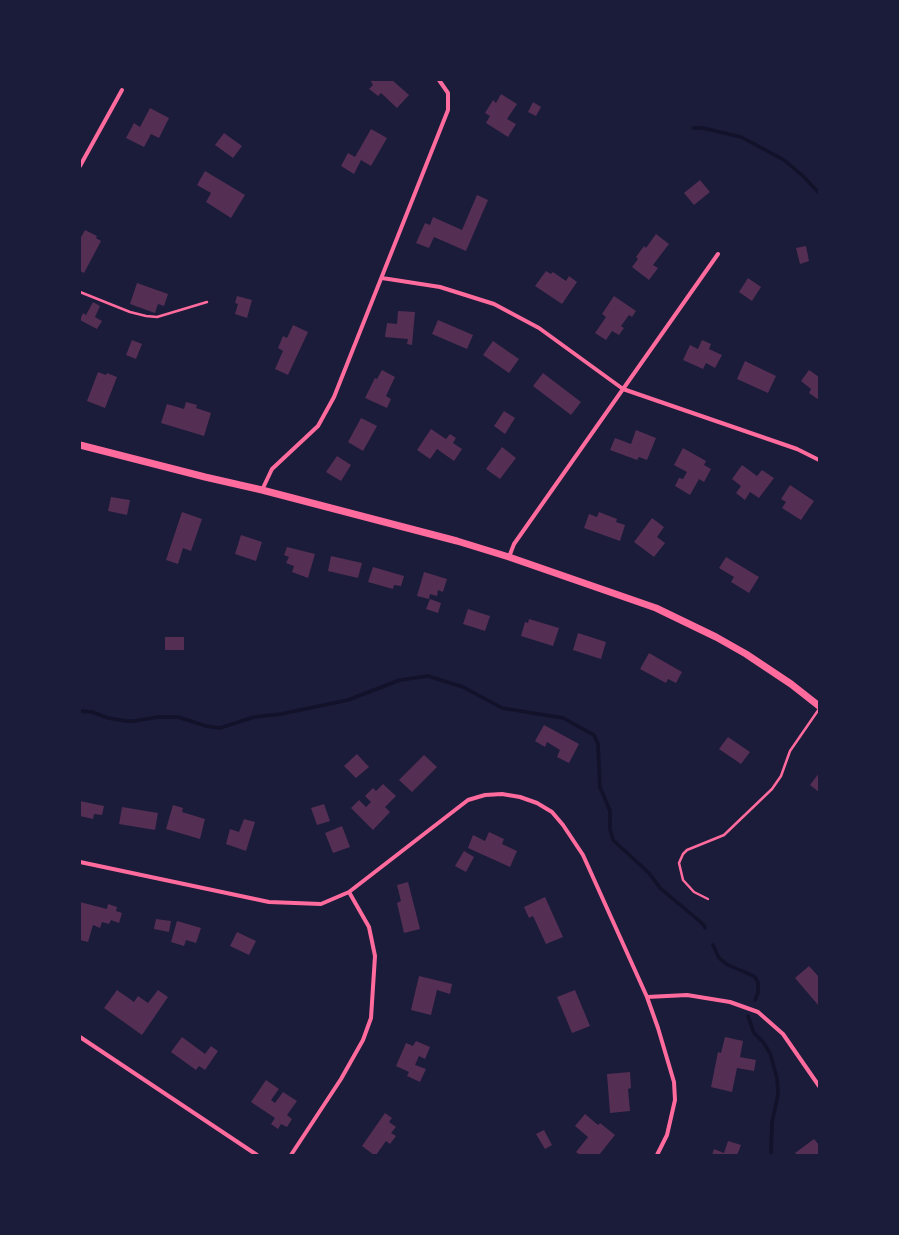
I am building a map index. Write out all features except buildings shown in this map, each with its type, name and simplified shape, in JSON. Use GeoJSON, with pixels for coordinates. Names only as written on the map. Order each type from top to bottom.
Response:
{"type":"FeatureCollection","features":[{"type":"Feature","properties":{"kind":"main road"},"geometry":{"type":"LineString","coordinates":[[80,445],[415,529],[509,557],[674,616],[746,654],[791,684],[819,707]]}},
{"type":"Feature","properties":{"kind":"street"},"geometry":{"type":"LineString","coordinates":[[262,490],[272,469],[318,426],[334,397],[448,110],[448,93],[439,80]]}},
{"type":"Feature","properties":{"kind":"street"},"geometry":{"type":"LineString","coordinates":[[80,166],[122,90]]}},
{"type":"Feature","properties":{"kind":"street"},"geometry":{"type":"LineString","coordinates":[[509,557],[514,544],[718,254]]}},
{"type":"Feature","properties":{"kind":"street"},"geometry":{"type":"LineString","coordinates":[[382,278],[440,286],[494,304],[539,328],[623,389],[797,449],[819,460]]}},
{"type":"Feature","properties":{"kind":"street"},"geometry":{"type":"LineString","coordinates":[[80,862],[269,902],[321,904],[349,892],[468,800],[485,795],[502,794],[520,797],[537,803],[552,812],[583,855],[646,997],[667,1054],[675,1100],[667,1135],[657,1155]]}},
{"type":"Feature","properties":{"kind":"street"},"geometry":{"type":"LineString","coordinates":[[291,1155],[341,1079],[363,1040],[371,1018],[375,956],[370,927],[349,892]]}},
{"type":"Feature","properties":{"kind":"street"},"geometry":{"type":"LineString","coordinates":[[646,997],[687,995],[730,1002],[758,1012],[783,1034],[819,1086]]}},
{"type":"Feature","properties":{"kind":"street"},"geometry":{"type":"LineString","coordinates":[[80,1037],[257,1155]]}},
{"type":"Feature","properties":{"kind":"lane"},"geometry":{"type":"LineString","coordinates":[[80,292],[130,312],[146,316],[157,316],[207,302]]}},
{"type":"Feature","properties":{"kind":"lane"},"geometry":{"type":"LineString","coordinates":[[708,899],[694,892],[683,880],[679,864],[683,854],[687,850],[724,835],[772,789],[782,776],[790,752],[819,707]]}},
{"type":"Feature","properties":{"kind":"waterway"},"geometry":{"type":"LineString","coordinates":[[693,128],[703,128],[741,137],[784,160],[803,176],[819,193]]}},
{"type":"Feature","properties":{"kind":"waterway"},"geometry":{"type":"LineString","coordinates":[[80,711],[92,712],[108,718],[126,721],[158,717],[178,717],[206,726],[220,728],[254,717],[281,714],[348,700],[400,680],[428,676],[463,687],[502,708],[563,718],[594,735],[598,744],[600,787],[610,811],[610,829],[613,840],[649,873],[660,888],[703,924],[705,928]]}},
{"type":"Feature","properties":{"kind":"waterway"},"geometry":{"type":"LineString","coordinates":[[713,945],[719,958],[728,965],[754,976],[758,982],[758,993],[755,1000]]}},
{"type":"Feature","properties":{"kind":"waterway"},"geometry":{"type":"LineString","coordinates":[[748,1016],[754,1033],[763,1042],[770,1053],[777,1078],[778,1095],[772,1122],[771,1155]]}}]}
